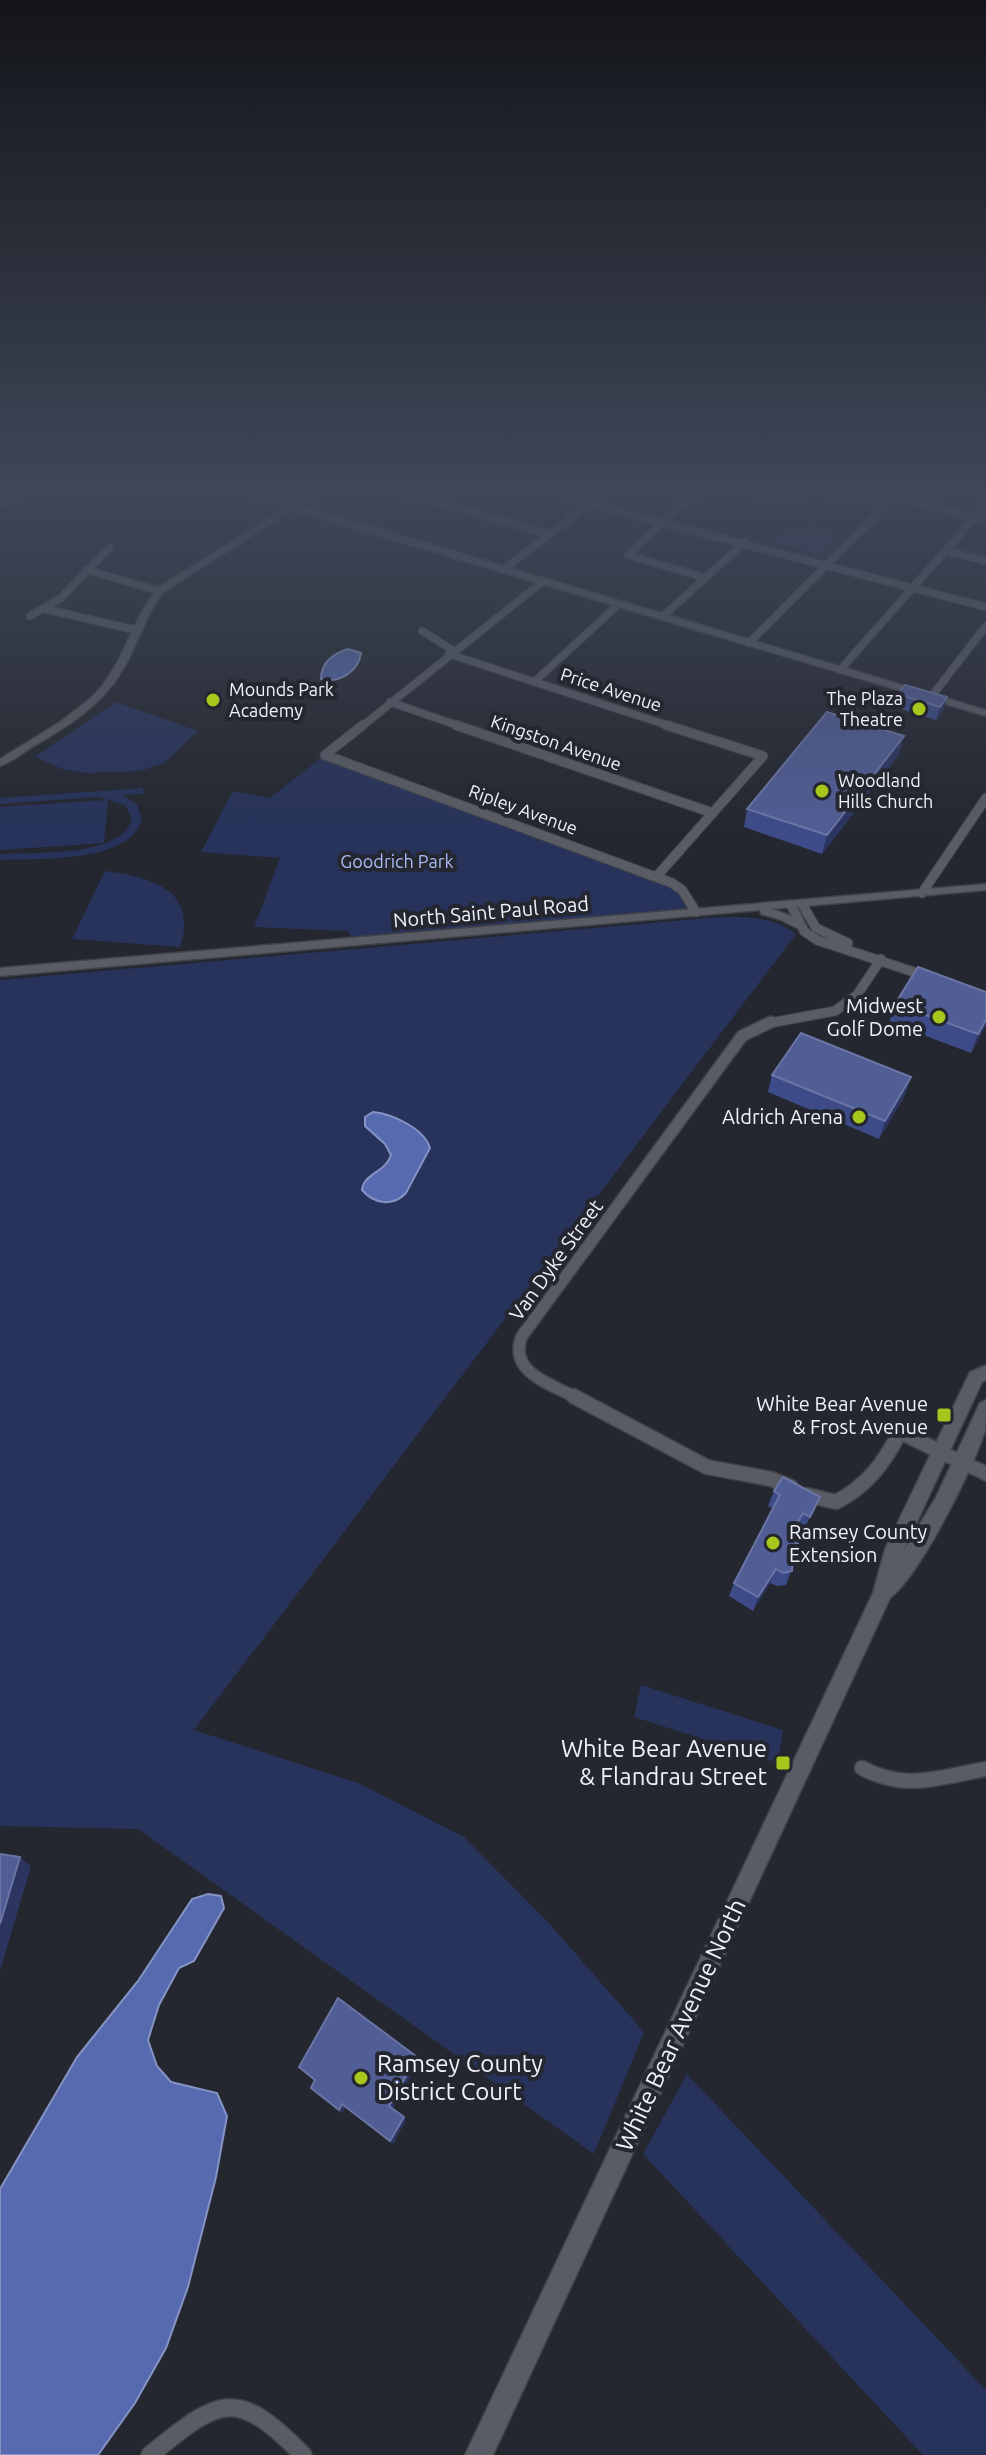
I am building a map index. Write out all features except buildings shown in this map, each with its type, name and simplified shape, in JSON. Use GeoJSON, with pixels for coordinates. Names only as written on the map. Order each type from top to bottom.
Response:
{"type":"FeatureCollection","features":[{"type":"Feature","properties":{"kind":"main road","name":"White Bear Avenue North"},"geometry":{"type":"LineString","coordinates":[[479,2455],[882,1594],[892,1555],[976,1377],[986,1372]]}},
{"type":"Feature","properties":{"kind":"main road","name":"White Bear Avenue North"},"geometry":{"type":"LineString","coordinates":[[882,1594],[909,1564],[986,1408]]}},
{"type":"Feature","properties":{"kind":"street"},"geometry":{"type":"LineString","coordinates":[[30,616],[53,604]]}},
{"type":"Feature","properties":{"kind":"street"},"geometry":{"type":"LineString","coordinates":[[0,763],[73,716],[97,696],[119,668],[152,604]]}},
{"type":"Feature","properties":{"kind":"street"},"geometry":{"type":"LineString","coordinates":[[390,702],[515,604]]}},
{"type":"Feature","properties":{"kind":"street"},"geometry":{"type":"LineString","coordinates":[[534,682],[619,604],[986,713]]}},
{"type":"Feature","properties":{"kind":"street"},"geometry":{"type":"LineString","coordinates":[[662,617],[677,604]]}},
{"type":"Feature","properties":{"kind":"street"},"geometry":{"type":"LineString","coordinates":[[749,643],[788,604]]}},
{"type":"Feature","properties":{"kind":"street"},"geometry":{"type":"LineString","coordinates":[[840,670],[898,604]]}},
{"type":"Feature","properties":{"kind":"street"},"geometry":{"type":"LineString","coordinates":[[45,609],[136,630]]}},
{"type":"Feature","properties":{"kind":"street"},"geometry":{"type":"LineString","coordinates":[[931,697],[986,626]]}},
{"type":"Feature","properties":{"kind":"street","name":"Price Avenue"},"geometry":{"type":"LineString","coordinates":[[422,631],[452,653],[763,756],[713,813]]}},
{"type":"Feature","properties":{"kind":"street","name":"Ripley Avenue"},"geometry":{"type":"LineString","coordinates":[[390,702],[325,755],[657,876],[682,890],[696,912]]}},
{"type":"Feature","properties":{"kind":"street","name":"Kingston Avenue"},"geometry":{"type":"LineString","coordinates":[[390,702],[713,813]]}},
{"type":"Feature","properties":{"kind":"street"},"geometry":{"type":"LineString","coordinates":[[922,893],[986,798]]}},
{"type":"Feature","properties":{"kind":"street"},"geometry":{"type":"LineString","coordinates":[[657,876],[713,813]]}},
{"type":"Feature","properties":{"kind":"street","name":"North Saint Paul Road"},"geometry":{"type":"LineString","coordinates":[[0,972],[986,887]]}},
{"type":"Feature","properties":{"kind":"street"},"geometry":{"type":"LineString","coordinates":[[797,904],[801,926]]}},
{"type":"Feature","properties":{"kind":"street"},"geometry":{"type":"LineString","coordinates":[[797,904],[820,931],[881,959]]}},
{"type":"Feature","properties":{"kind":"street"},"geometry":{"type":"LineString","coordinates":[[744,909],[769,911],[801,926],[823,942],[943,982]]}},
{"type":"Feature","properties":{"kind":"street","name":"Van Dyke Street"},"geometry":{"type":"LineString","coordinates":[[881,959],[844,1006],[823,1015],[767,1022],[742,1036],[522,1336],[517,1355],[524,1368],[532,1374],[707,1467],[776,1480],[825,1501],[840,1501],[869,1482],[883,1466],[900,1432],[941,1452]]}},
{"type":"Feature","properties":{"kind":"street"},"geometry":{"type":"LineString","coordinates":[[941,1452],[986,1474]]}},
{"type":"Feature","properties":{"kind":"street"},"geometry":{"type":"LineString","coordinates":[[862,1768],[875,1776],[904,1785],[986,1769]]}},
{"type":"Feature","properties":{"kind":"street"},"geometry":{"type":"LineString","coordinates":[[150,2455],[198,2417],[236,2405],[259,2415],[303,2455]]}},
{"type":"Feature","properties":{"kind":"green space"},"geometry":{"type":"Polygon","coordinates":[[[116,702],[198,731],[164,763],[140,771],[86,773],[62,769],[35,757],[116,702]]]}},
{"type":"Feature","properties":{"kind":"green space","name":"Goodrich Park"},"geometry":{"type":"Polygon","coordinates":[[[325,755],[682,890],[696,912],[355,942],[348,931],[254,927],[280,858],[201,852],[233,791],[270,798],[325,755]]]}},
{"type":"Feature","properties":{"kind":"green space"},"geometry":{"type":"Polygon","coordinates":[[[143,788],[143,794],[123,795],[137,805],[142,819],[134,834],[120,844],[80,856],[0,860],[0,854],[94,847],[125,832],[132,819],[125,805],[98,797],[0,804],[0,798],[143,788]]]}},
{"type":"Feature","properties":{"kind":"green space"},"geometry":{"type":"Polygon","coordinates":[[[108,800],[104,843],[0,850],[0,807],[108,800]]]}},
{"type":"Feature","properties":{"kind":"green space"},"geometry":{"type":"Polygon","coordinates":[[[105,871],[139,877],[167,890],[177,899],[183,912],[184,928],[180,947],[72,939],[105,871]]]}},
{"type":"Feature","properties":{"kind":"green space"},"geometry":{"type":"Polygon","coordinates":[[[720,917],[769,921],[796,934],[194,1730],[358,1783],[464,1837],[547,1921],[644,2032],[594,2154],[138,1829],[0,1826],[0,980],[720,917]]]}},
{"type":"Feature","properties":{"kind":"green space"},"geometry":{"type":"Polygon","coordinates":[[[641,1685],[783,1730],[778,1763],[634,1717],[641,1685]]]}},
{"type":"Feature","properties":{"kind":"green space"},"geometry":{"type":"Polygon","coordinates":[[[687,2074],[986,2390],[986,2455],[923,2455],[643,2154],[687,2074]]]}},
{"type":"Feature","properties":{"kind":"shaded area"},"geometry":{"type":"Polygon","coordinates":[[[348,649],[361,653],[352,670],[335,680],[321,679],[328,660],[348,649]]]}},
{"type":"Feature","properties":{"kind":"shaded area"},"geometry":{"type":"Polygon","coordinates":[[[373,1112],[414,1128],[430,1148],[406,1193],[390,1202],[378,1201],[362,1190],[366,1180],[391,1155],[385,1144],[365,1126],[365,1117],[373,1112]]]}},
{"type":"Feature","properties":{"kind":"shaded area"},"geometry":{"type":"Polygon","coordinates":[[[208,1894],[221,1896],[224,1908],[194,1961],[179,1968],[159,2005],[148,2040],[157,2066],[171,2082],[217,2093],[227,2116],[216,2177],[188,2287],[166,2348],[135,2403],[98,2455],[0,2455],[0,2189],[77,2057],[138,1981],[192,1899],[208,1894]]]}},
{"type":"Feature","properties":{"kind":"place","name":"Mounds Park Academy"},"geometry":{"type":"Point","coordinates":[213,700]}},
{"type":"Feature","properties":{"kind":"place","name":"The Plaza Theatre"},"geometry":{"type":"Point","coordinates":[919,709]}},
{"type":"Feature","properties":{"kind":"place","name":"Woodland Hills Church"},"geometry":{"type":"Point","coordinates":[822,791]}},
{"type":"Feature","properties":{"kind":"place","name":"Midwest Golf Dome"},"geometry":{"type":"Point","coordinates":[939,1017]}},
{"type":"Feature","properties":{"kind":"place","name":"Aldrich Arena"},"geometry":{"type":"Point","coordinates":[859,1117]}},
{"type":"Feature","properties":{"kind":"place","name":"White Bear Avenue & Frost Avenue"},"geometry":{"type":"Point","coordinates":[944,1415]}},
{"type":"Feature","properties":{"kind":"place","name":"Ramsey County Extension"},"geometry":{"type":"Point","coordinates":[773,1543]}},
{"type":"Feature","properties":{"kind":"place","name":"White Bear Avenue & Flandrau Street"},"geometry":{"type":"Point","coordinates":[783,1763]}},
{"type":"Feature","properties":{"kind":"place","name":"Ramsey County District Court"},"geometry":{"type":"Point","coordinates":[361,2078]}}]}
